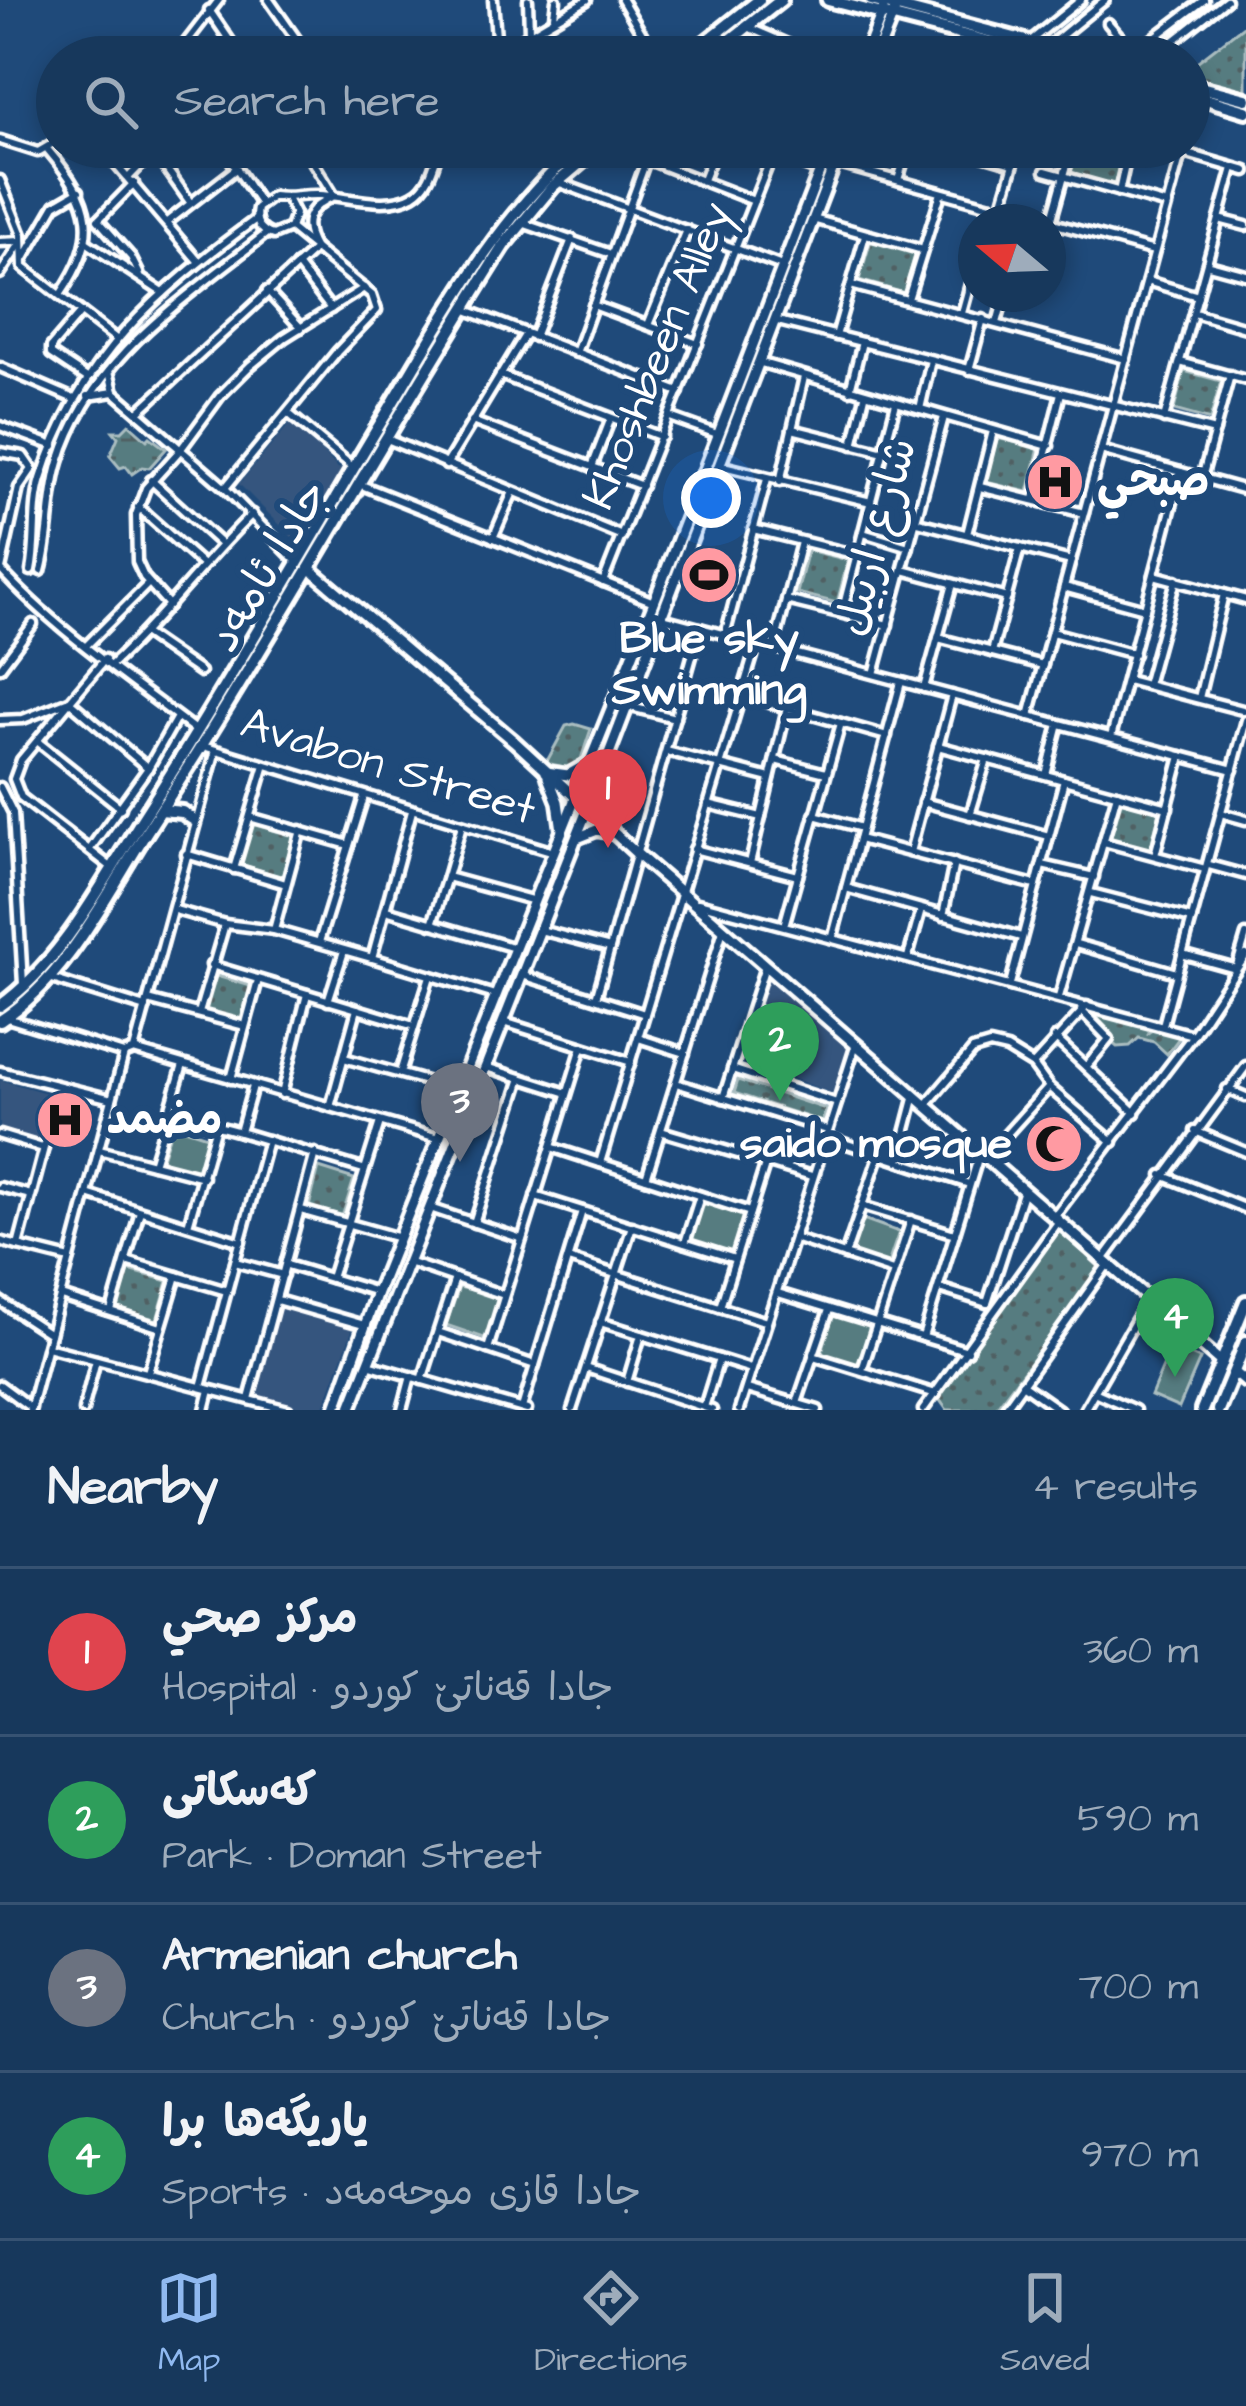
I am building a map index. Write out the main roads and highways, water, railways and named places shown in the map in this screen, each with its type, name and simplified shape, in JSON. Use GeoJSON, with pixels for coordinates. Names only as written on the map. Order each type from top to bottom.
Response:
{"type":"FeatureCollection","features":[{"type":"Feature","properties":{"kind":"main road"},"geometry":{"type":"LineString","coordinates":[[714,36],[759,0]]}},
{"type":"Feature","properties":{"kind":"main road"},"geometry":{"type":"LineString","coordinates":[[736,36],[781,0]]}},
{"type":"Feature","properties":{"kind":"main road"},"geometry":{"type":"LineString","coordinates":[[828,0],[890,7],[1005,36]]}},
{"type":"Feature","properties":{"kind":"main road"},"geometry":{"type":"LineString","coordinates":[[871,0],[974,36]]}},
{"type":"Feature","properties":{"kind":"main road"},"geometry":{"type":"LineString","coordinates":[[1210,90],[1246,100]]}},
{"type":"Feature","properties":{"kind":"main road"},"geometry":{"type":"LineString","coordinates":[[1210,100],[1246,111]]}},
{"type":"Feature","properties":{"kind":"main road","name":"جادا ئامەد"},"geometry":{"type":"LineString","coordinates":[[416,378],[468,279],[516,210],[555,168]]}},
{"type":"Feature","properties":{"kind":"main road","name":"جادا ئامەد"},"geometry":{"type":"LineString","coordinates":[[2,1015],[50,978],[161,810],[209,748],[354,468],[521,223],[574,168]]}},
{"type":"Feature","properties":{"kind":"main road","name":"جادا ئامەد"},"geometry":{"type":"LineString","coordinates":[[2,1015],[50,958],[112,867],[359,484],[404,397]]}},
{"type":"Feature","properties":{"kind":"main road"},"geometry":{"type":"LineString","coordinates":[[161,810],[182,812],[194,820]]}},
{"type":"Feature","properties":{"kind":"main road"},"geometry":{"type":"LineString","coordinates":[[1202,1410],[1246,1302]]}},
{"type":"Feature","properties":{"kind":"main road"},"geometry":{"type":"LineString","coordinates":[[1218,1410],[1246,1342]]}},
{"type":"Feature","properties":{"kind":"place","name":"صبحي"},"geometry":{"type":"Point","coordinates":[1055,482]}},
{"type":"Feature","properties":{"kind":"place","name":"Blue sky Swimming"},"geometry":{"type":"Point","coordinates":[709,575]}},
{"type":"Feature","properties":{"kind":"place","name":"مركز صحي"},"geometry":{"type":"Point","coordinates":[608,848]}},
{"type":"Feature","properties":{"kind":"place","name":"کەسکاتی"},"geometry":{"type":"Point","coordinates":[780,1101]}},
{"type":"Feature","properties":{"kind":"place","name":"مضمد"},"geometry":{"type":"Point","coordinates":[65,1120]}},
{"type":"Feature","properties":{"kind":"place","name":"saido mosque"},"geometry":{"type":"Point","coordinates":[1054,1144]}},
{"type":"Feature","properties":{"kind":"place","name":"Armenian church"},"geometry":{"type":"Point","coordinates":[460,1162]}},
{"type":"Feature","properties":{"kind":"place","name":"یاریگەها برا"},"geometry":{"type":"Point","coordinates":[1175,1377]}}]}
